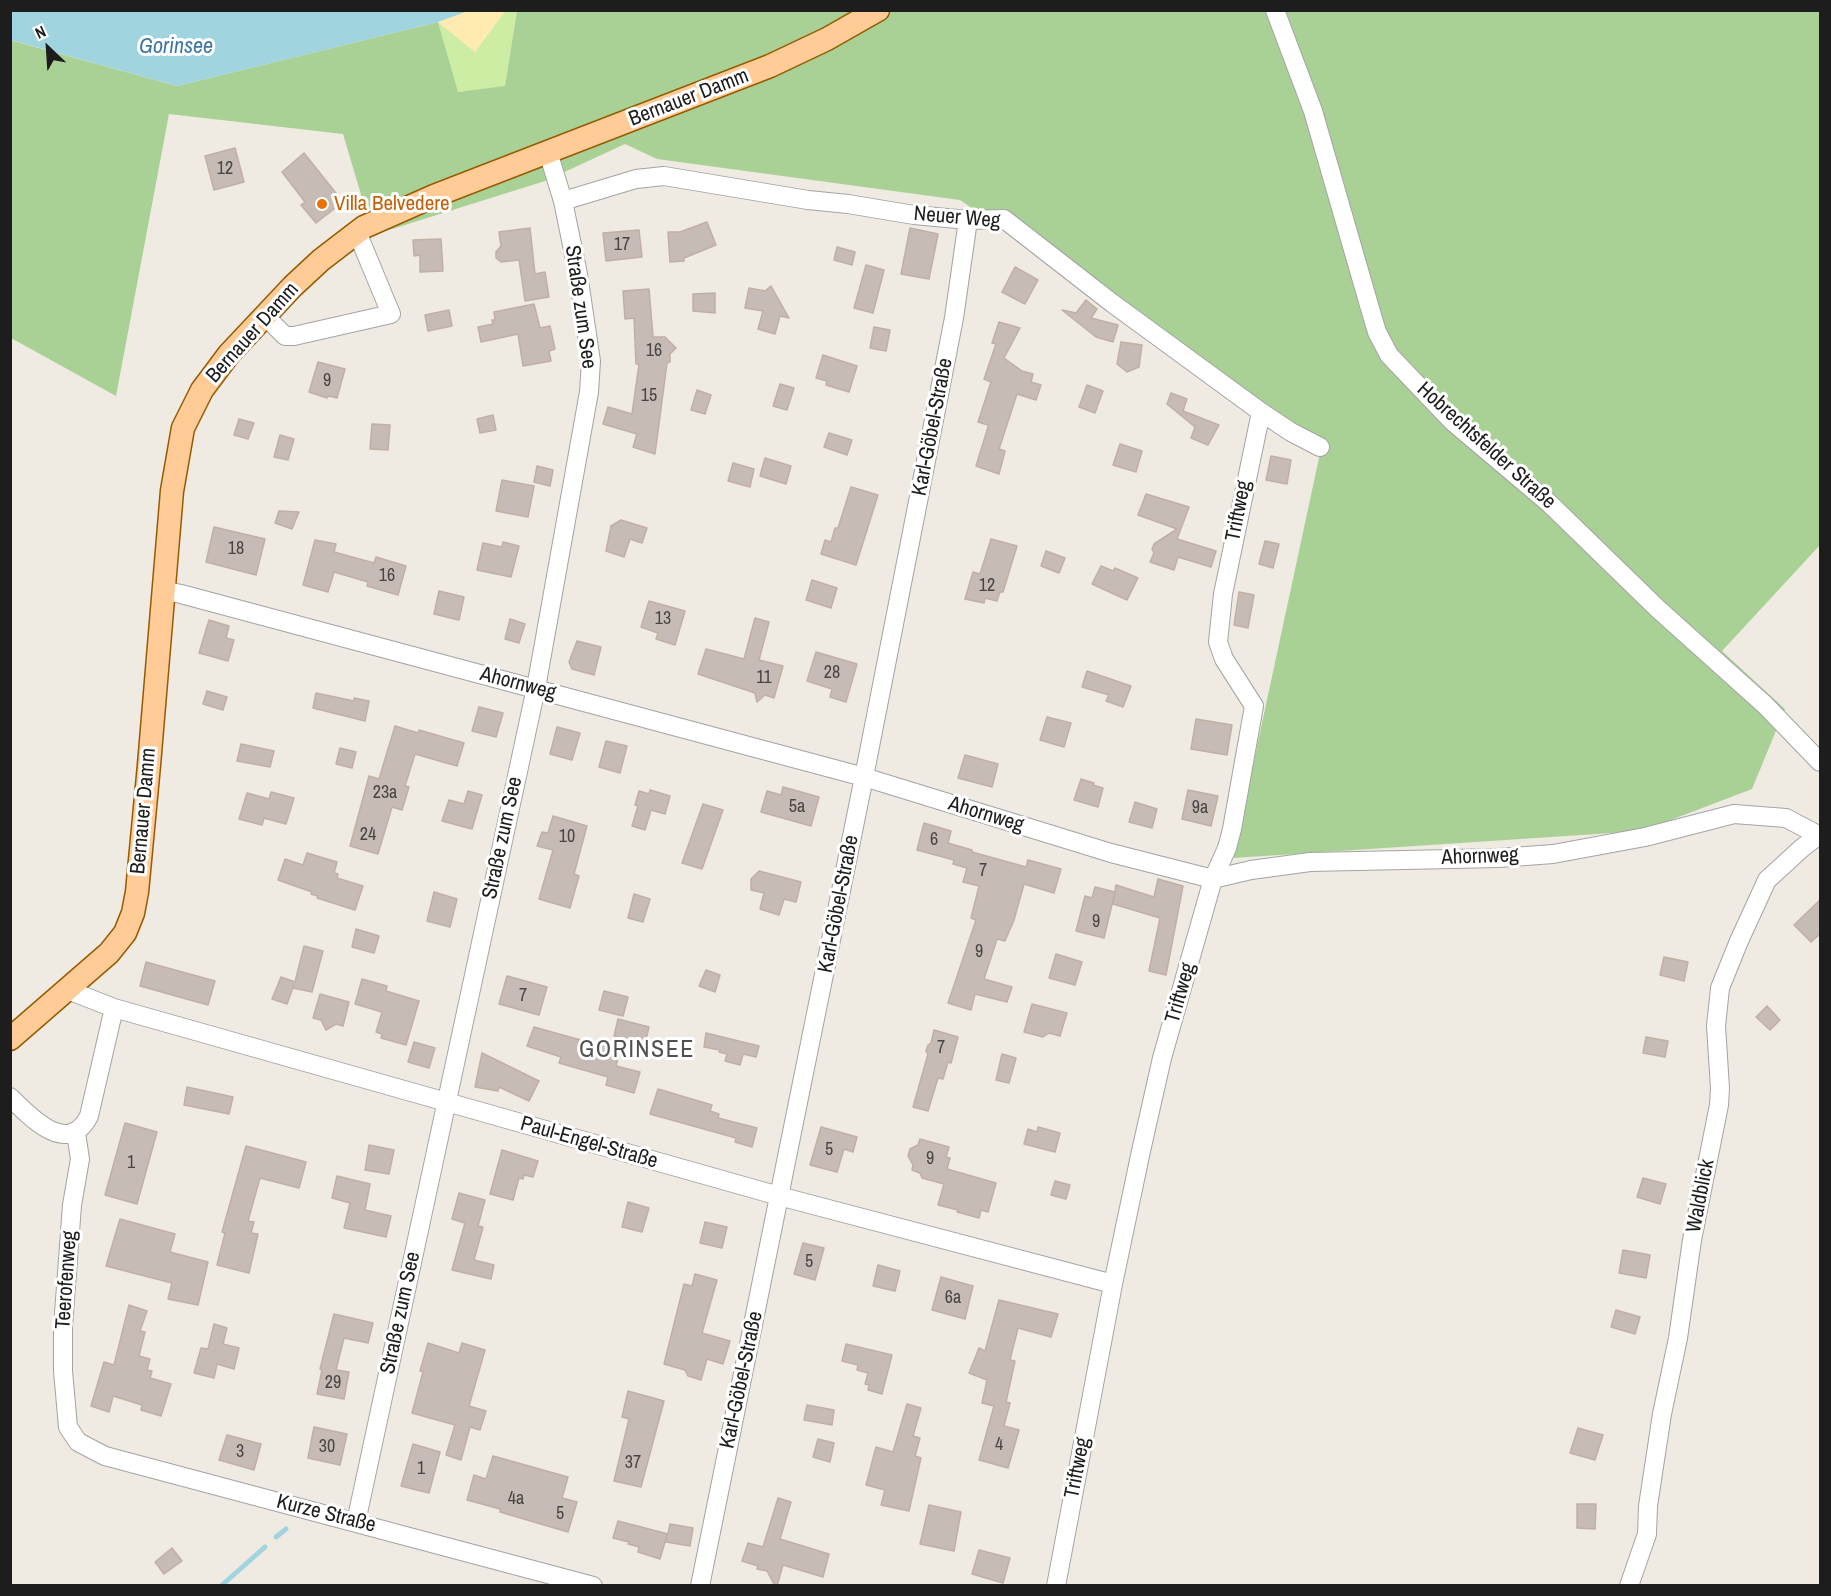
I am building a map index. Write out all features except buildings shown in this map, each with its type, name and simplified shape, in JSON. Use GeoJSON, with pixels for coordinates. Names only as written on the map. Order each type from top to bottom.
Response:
{"type":"FeatureCollection","features":[{"type":"Feature","properties":{"kind":"main road","name":"Bernauer Damm"},"geometry":{"type":"LineString","coordinates":[[10,1039],[109,953],[125,933],[133,913],[149,765],[169,509],[183,428],[202,390],[229,354],[264,315],[321,260],[357,232],[420,202],[788,59],[878,10]]}},
{"type":"Feature","properties":{"kind":"street","name":"Hobrechtsfelder Straße"},"geometry":{"type":"LineString","coordinates":[[1275,10],[1312,111],[1377,332],[1389,355],[1453,422],[1550,504],[1658,609],[1765,705],[1821,762]]}},
{"type":"Feature","properties":{"kind":"street","name":"Straße zum See"},"geometry":{"type":"LineString","coordinates":[[356,1522],[536,688],[587,403],[591,361],[578,274],[563,201],[548,152]]}},
{"type":"Feature","properties":{"kind":"street","name":"Neuer Weg"},"geometry":{"type":"LineString","coordinates":[[563,201],[636,179],[664,176],[808,200],[968,220],[1004,219],[1112,303],[1261,412],[1291,432],[1320,447]]}},
{"type":"Feature","properties":{"kind":"street","name":"Karl-Göbel-Straße"},"geometry":{"type":"LineString","coordinates":[[700,1586],[864,777],[954,318],[968,220]]}},
{"type":"Feature","properties":{"kind":"street"},"geometry":{"type":"LineString","coordinates":[[264,315],[285,336],[294,336],[391,314],[357,232]]}},
{"type":"Feature","properties":{"kind":"street","name":"Triftweg"},"geometry":{"type":"LineString","coordinates":[[1056,1586],[1113,1284],[1162,1058],[1213,879],[1227,848],[1246,758],[1254,706],[1224,659],[1218,642],[1223,594],[1261,412]]}},
{"type":"Feature","properties":{"kind":"street","name":"Ahornweg"},"geometry":{"type":"LineString","coordinates":[[162,590],[316,629],[864,777],[1111,853],[1213,879],[1251,870],[1310,862],[1499,858],[1553,854],[1645,837],[1734,814],[1786,818],[1820,836]]}},
{"type":"Feature","properties":{"kind":"street","name":"Waldblick"},"geometry":{"type":"LineString","coordinates":[[1629,1586],[1647,1534],[1648,1506],[1662,1414],[1678,1338],[1692,1240],[1719,1105],[1716,1026],[1720,988],[1767,880],[1802,848],[1820,836]]}},
{"type":"Feature","properties":{"kind":"street","name":"Paul-Engel-Straße"},"geometry":{"type":"LineString","coordinates":[[68,990],[114,1008],[447,1103],[779,1196],[1113,1284]]}},
{"type":"Feature","properties":{"kind":"street"},"geometry":{"type":"LineString","coordinates":[[10,1096],[28,1115],[47,1129],[64,1134],[76,1133],[84,1126],[89,1116],[114,1008]]}},
{"type":"Feature","properties":{"kind":"street","name":"Teerofenweg"},"geometry":{"type":"LineString","coordinates":[[68,1427],[63,1371],[63,1327],[72,1204],[80,1158],[76,1133]]}},
{"type":"Feature","properties":{"kind":"street","name":"Kurze Straße"},"geometry":{"type":"LineString","coordinates":[[68,1427],[78,1442],[105,1456],[593,1586]]}},
{"type":"Feature","properties":{"kind":"green space"},"geometry":{"type":"Polygon","coordinates":[[[505,11],[517,11],[505,87],[457,92],[438,22],[475,52],[505,11]]]}},
{"type":"Feature","properties":{"kind":"green space"},"geometry":{"type":"Polygon","coordinates":[[[517,11],[1820,11],[1820,545],[1722,651],[1785,709],[1752,789],[1642,831],[1233,858],[1322,444],[960,200],[657,159],[625,144],[545,181],[373,235],[343,134],[169,114],[116,396],[11,338],[10,40],[177,86],[438,22],[458,92],[505,86],[517,11]]]}},
{"type":"Feature","properties":{"kind":"sand"},"geometry":{"type":"Polygon","coordinates":[[[468,11],[505,11],[475,52],[438,22],[468,11]]]}},
{"type":"Feature","properties":{"kind":"water","name":"Gorinsee"},"geometry":{"type":"Polygon","coordinates":[[[10,11],[468,11],[438,22],[177,86],[11,40],[10,11]]]}},
{"type":"Feature","properties":{"kind":"waterway"},"geometry":{"type":"LineString","coordinates":[[276,1537],[286,1529]]}},
{"type":"Feature","properties":{"kind":"waterway"},"geometry":{"type":"LineString","coordinates":[[221,1586],[265,1547]]}},
{"type":"Feature","properties":{"kind":"place","name":"Villa Belvedere"},"geometry":{"type":"Point","coordinates":[322,204]}},
{"type":"Feature","properties":{"kind":"district","name":"GORINSEE"},"geometry":{"type":"Point","coordinates":[637,1051]}}]}
